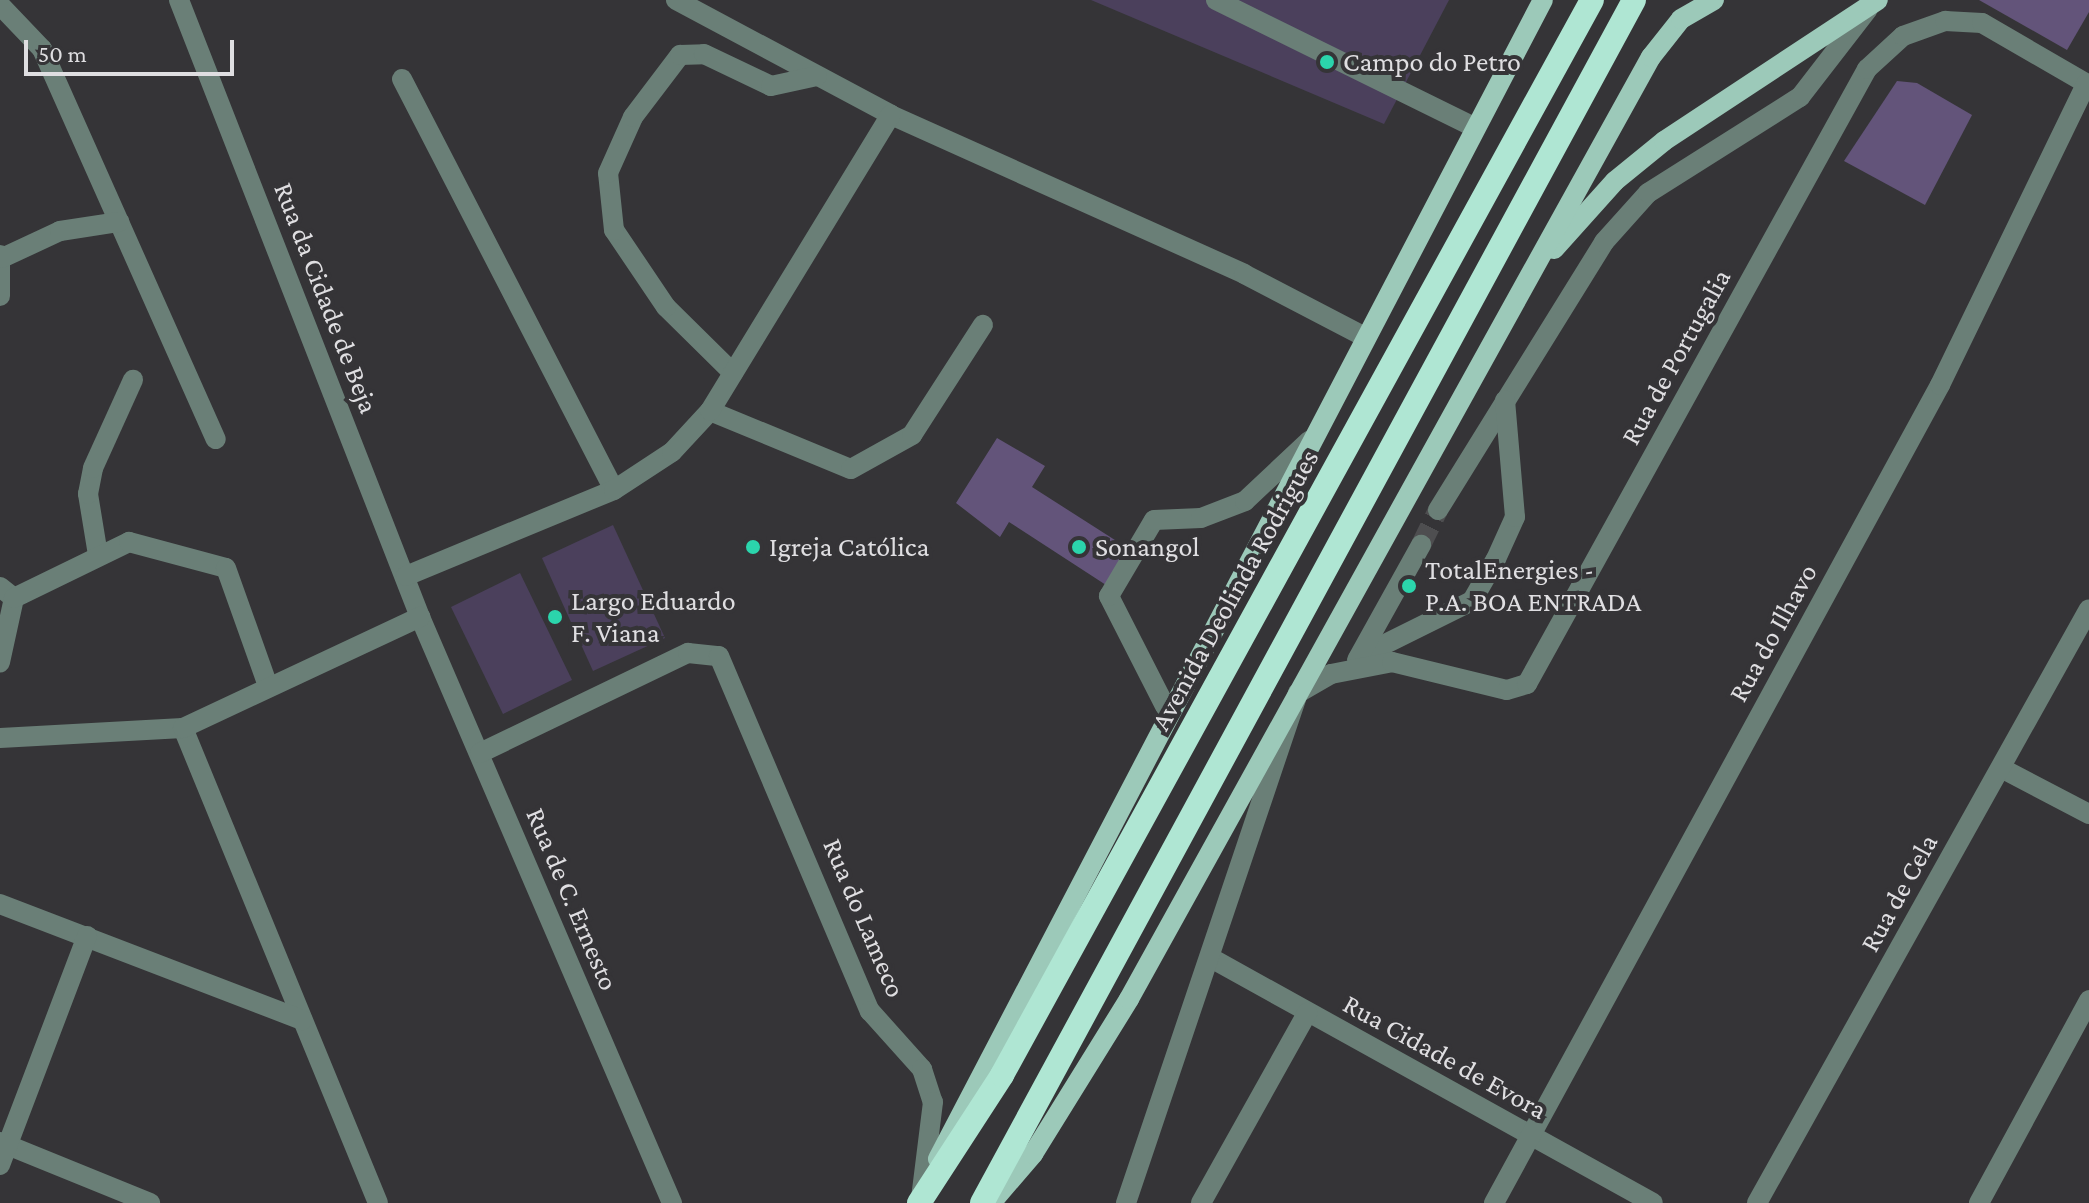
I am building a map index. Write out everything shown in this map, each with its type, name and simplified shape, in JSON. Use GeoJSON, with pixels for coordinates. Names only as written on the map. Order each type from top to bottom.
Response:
{"type":"FeatureCollection","features":[{"type":"Feature","properties":{"kind":"highway","name":"Avenida Deolinda Rodrigues"},"geometry":{"type":"LineString","coordinates":[[920,1201],[1002,1075],[1592,0]]}},
{"type":"Feature","properties":{"kind":"highway"},"geometry":{"type":"LineString","coordinates":[[982,1203],[1634,0]]}},
{"type":"Feature","properties":{"kind":"main road"},"geometry":{"type":"LineString","coordinates":[[1510,57],[1527,0]]}},
{"type":"Feature","properties":{"kind":"main road"},"geometry":{"type":"LineString","coordinates":[[920,1201],[965,1096],[1510,57],[1543,0]]}},
{"type":"Feature","properties":{"kind":"main road"},"geometry":{"type":"LineString","coordinates":[[991,1203],[1033,1154],[1129,999],[1498,327],[1651,57],[1681,19],[1714,0]]}},
{"type":"Feature","properties":{"kind":"main road"},"geometry":{"type":"LineString","coordinates":[[1498,327],[1572,225],[1615,181],[1716,105],[1875,2]]}},
{"type":"Feature","properties":{"kind":"street","name":"Rua da Cidade de Beja"},"geometry":{"type":"LineString","coordinates":[[179,0],[420,617]]}},
{"type":"Feature","properties":{"kind":"street"},"geometry":{"type":"LineString","coordinates":[[676,0],[891,115],[1244,274],[1363,336]]}},
{"type":"Feature","properties":{"kind":"street"},"geometry":{"type":"LineString","coordinates":[[1216,0],[1474,127]]}},
{"type":"Feature","properties":{"kind":"street"},"geometry":{"type":"LineString","coordinates":[[1438,510],[1564,298],[1648,193],[1800,97],[1875,2]]}},
{"type":"Feature","properties":{"kind":"street"},"geometry":{"type":"LineString","coordinates":[[0,5],[42,49],[216,439]]}},
{"type":"Feature","properties":{"kind":"street","name":"Rua de Portugalia"},"geometry":{"type":"LineString","coordinates":[[1298,693],[1356,662],[1392,662],[1507,690],[1527,684],[1867,69],[1903,36],[1945,21],[1982,23],[2088,84]]}},
{"type":"Feature","properties":{"kind":"street"},"geometry":{"type":"LineString","coordinates":[[733,373],[666,307],[614,230],[608,173],[633,117],[680,55],[704,54],[771,86],[817,76]]}},
{"type":"Feature","properties":{"kind":"street"},"geometry":{"type":"LineString","coordinates":[[402,79],[614,490]]}},
{"type":"Feature","properties":{"kind":"street","name":"Rua do Ilhavo"},"geometry":{"type":"LineString","coordinates":[[1494,1203],[1940,385],[2088,84]]}},
{"type":"Feature","properties":{"kind":"street"},"geometry":{"type":"LineString","coordinates":[[406,576],[614,490],[672,452],[710,411],[891,115]]}},
{"type":"Feature","properties":{"kind":"street"},"geometry":{"type":"LineString","coordinates":[[0,296],[1,256],[60,231],[119,222]]}},
{"type":"Feature","properties":{"kind":"street"},"geometry":{"type":"LineString","coordinates":[[710,411],[851,469],[912,435],[983,325]]}},
{"type":"Feature","properties":{"kind":"street"},"geometry":{"type":"LineString","coordinates":[[98,555],[88,494],[93,468],[133,380]]}},
{"type":"Feature","properties":{"kind":"street"},"geometry":{"type":"LineString","coordinates":[[1356,662],[1472,601],[1490,570],[1515,517],[1505,400]]}},
{"type":"Feature","properties":{"kind":"street"},"geometry":{"type":"LineString","coordinates":[[1167,710],[1109,596],[1154,520],[1201,518],[1245,501],[1309,441]]}},
{"type":"Feature","properties":{"kind":"street"},"geometry":{"type":"LineString","coordinates":[[0,662],[7,592],[129,542],[226,568],[268,686]]}},
{"type":"Feature","properties":{"kind":"street"},"geometry":{"type":"LineString","coordinates":[[1356,662],[1421,545]]}},
{"type":"Feature","properties":{"kind":"street","name":"Rua de Cela"},"geometry":{"type":"LineString","coordinates":[[1757,1203],[2089,609]]}},
{"type":"Feature","properties":{"kind":"street"},"geometry":{"type":"LineString","coordinates":[[0,738],[183,728],[420,617]]}},
{"type":"Feature","properties":{"kind":"street","name":"Rua de C. Ernesto"},"geometry":{"type":"LineString","coordinates":[[420,617],[672,1203]]}},
{"type":"Feature","properties":{"kind":"street","name":"Rua do Lameco"},"geometry":{"type":"LineString","coordinates":[[480,753],[688,653],[719,656],[870,1011],[922,1069],[933,1102],[920,1201]]}},
{"type":"Feature","properties":{"kind":"street"},"geometry":{"type":"LineString","coordinates":[[1126,1203],[1298,693]]}},
{"type":"Feature","properties":{"kind":"street"},"geometry":{"type":"LineString","coordinates":[[183,728],[378,1203]]}},
{"type":"Feature","properties":{"kind":"street"},"geometry":{"type":"LineString","coordinates":[[2001,768],[2089,814]]}},
{"type":"Feature","properties":{"kind":"street"},"geometry":{"type":"LineString","coordinates":[[0,904],[302,1020]]}},
{"type":"Feature","properties":{"kind":"street"},"geometry":{"type":"LineString","coordinates":[[87,936],[3,1151],[150,1203]]}},
{"type":"Feature","properties":{"kind":"street","name":"Rua Cidade de Evora"},"geometry":{"type":"LineString","coordinates":[[1211,958],[1653,1203]]}},
{"type":"Feature","properties":{"kind":"street"},"geometry":{"type":"LineString","coordinates":[[1979,1203],[2089,1000]]}},
{"type":"Feature","properties":{"kind":"street"},"geometry":{"type":"LineString","coordinates":[[1201,1203],[1307,1013]]}},
{"type":"Feature","properties":{"kind":"shaded area","name":"Campo do Petro"},"geometry":{"type":"Polygon","coordinates":[[[1091,0],[1449,0],[1384,124],[1091,0]]]}},
{"type":"Feature","properties":{"kind":"shaded area"},"geometry":{"type":"Polygon","coordinates":[[[613,525],[665,638],[593,671],[542,558],[613,525]]]}},
{"type":"Feature","properties":{"kind":"shaded area"},"geometry":{"type":"Polygon","coordinates":[[[520,573],[572,680],[503,714],[451,607],[520,573]]]}},
{"type":"Feature","properties":{"kind":"building"},"geometry":{"type":"Polygon","coordinates":[[[1979,0],[2089,0],[2089,12],[2067,50],[1979,0]]]}},
{"type":"Feature","properties":{"kind":"building"},"geometry":{"type":"Polygon","coordinates":[[[1897,81],[1917,83],[1972,115],[1925,205],[1844,161],[1897,81]]]}},
{"type":"Feature","properties":{"kind":"building"},"geometry":{"type":"Polygon","coordinates":[[[997,438],[1045,466],[1032,487],[1129,549],[1106,585],[1009,522],[1000,537],[956,503],[997,438]]]}},
{"type":"Feature","properties":{"kind":"tunnel"},"geometry":{"type":"LineString","coordinates":[[1421,545],[1438,510]]}},
{"type":"Feature","properties":{"kind":"place","name":"Campo do Petro"},"geometry":{"type":"Point","coordinates":[1327,62]}},
{"type":"Feature","properties":{"kind":"place","name":"Igreja Católica"},"geometry":{"type":"Point","coordinates":[753,547]}},
{"type":"Feature","properties":{"kind":"place","name":"Sonangol"},"geometry":{"type":"Point","coordinates":[1079,547]}},
{"type":"Feature","properties":{"kind":"place","name":"TotalEnergies - P.A. BOA ENTRADA"},"geometry":{"type":"Point","coordinates":[1409,586]}},
{"type":"Feature","properties":{"kind":"place","name":"Largo Eduardo F. Viana"},"geometry":{"type":"Point","coordinates":[555,617]}}]}
